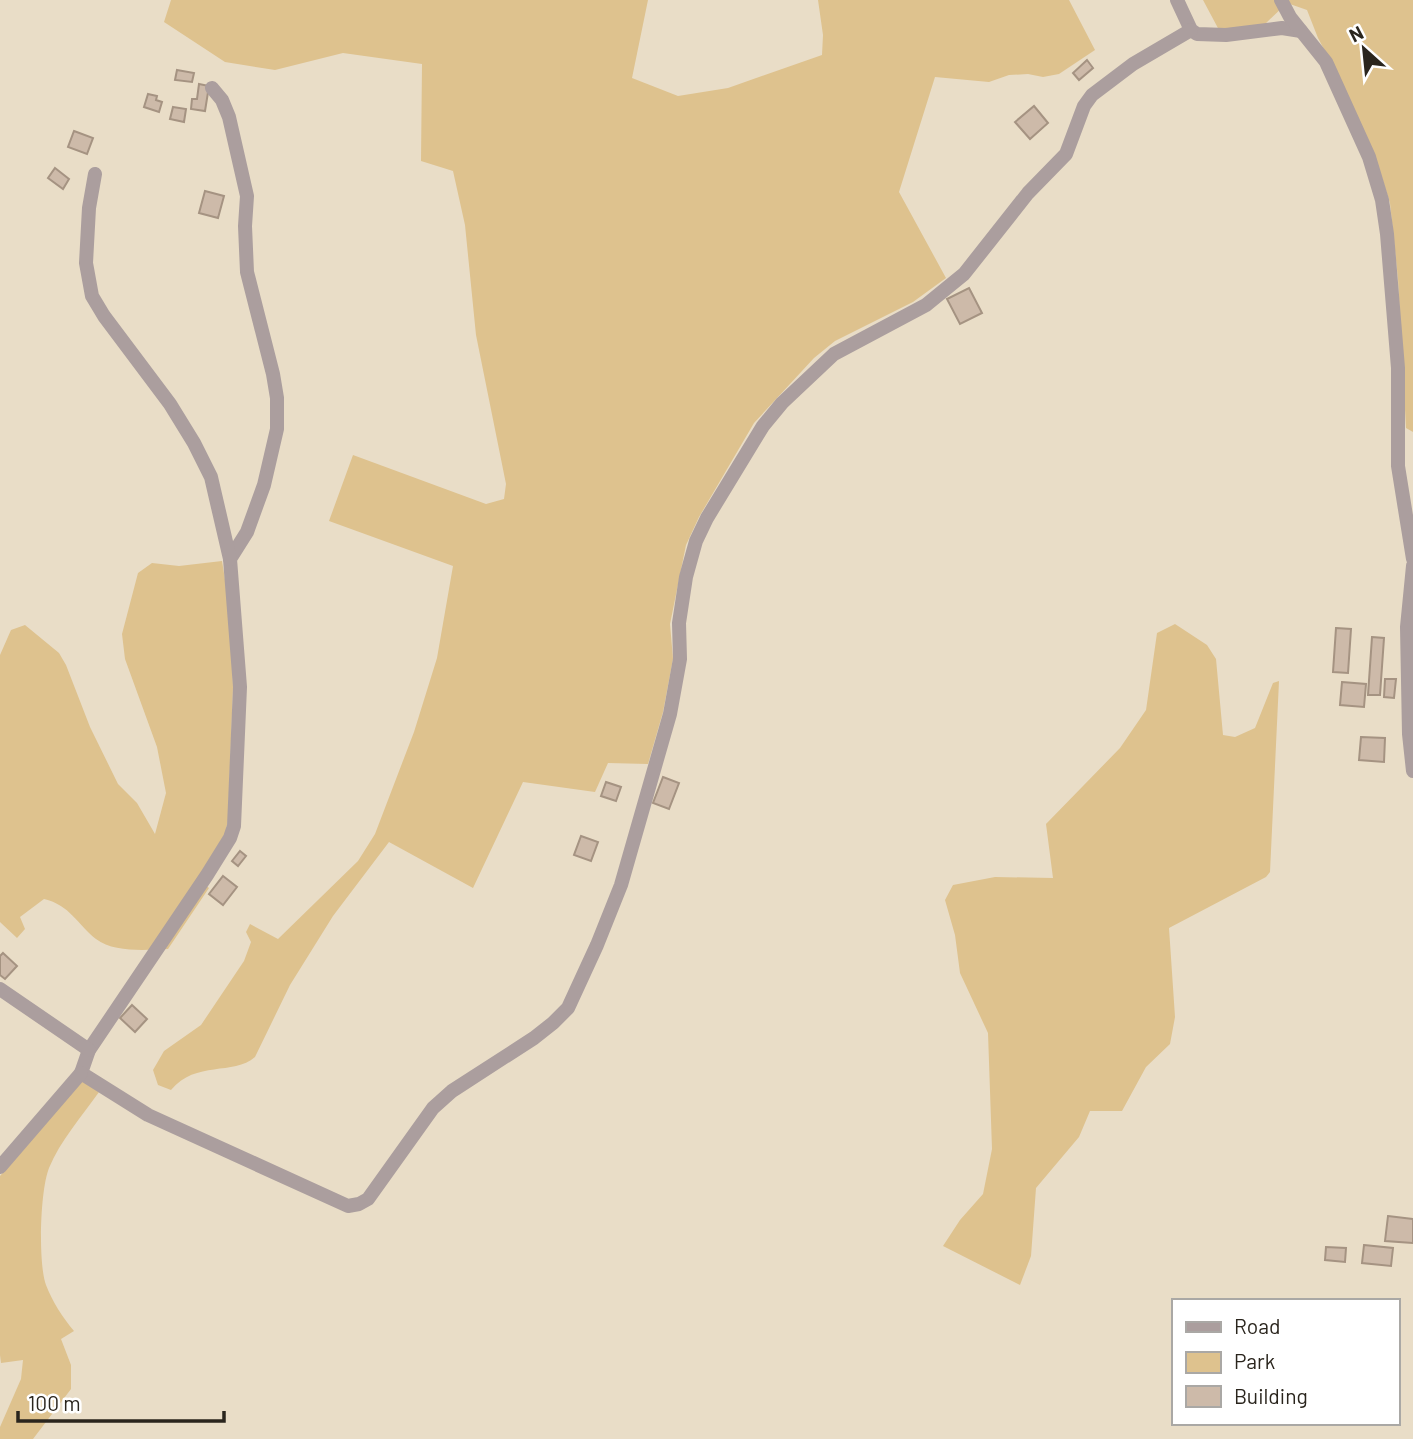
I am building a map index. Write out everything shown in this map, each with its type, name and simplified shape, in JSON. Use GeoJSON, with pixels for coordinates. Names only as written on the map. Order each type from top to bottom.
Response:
{"type":"FeatureCollection","features":[{"type":"Feature","properties":{"kind":"street"},"geometry":{"type":"LineString","coordinates":[[1177,0],[1191,30],[1197,34],[1226,35],[1282,28],[1301,31]]}},
{"type":"Feature","properties":{"kind":"street"},"geometry":{"type":"LineString","coordinates":[[1265,30],[1276,23],[1283,5]]}},
{"type":"Feature","properties":{"kind":"street"},"geometry":{"type":"LineString","coordinates":[[1283,5],[1326,62],[1369,157],[1382,200],[1398,368],[1398,466],[1413,559]]}},
{"type":"Feature","properties":{"kind":"street"},"geometry":{"type":"LineString","coordinates":[[80,1073],[148,1115],[328,1198],[348,1206],[368,1199],[433,1108],[452,1091],[534,1038],[568,1008],[621,885],[670,715],[680,659],[679,623],[686,577],[696,541],[763,426],[782,403],[834,354],[926,305],[964,274],[1028,192],[1066,154],[1084,106],[1092,95],[1133,64],[1191,30]]}},
{"type":"Feature","properties":{"kind":"street"},"geometry":{"type":"LineString","coordinates":[[212,88],[222,100],[229,117],[247,196],[247,272],[277,398],[277,429],[264,485],[247,532],[230,559]]}},
{"type":"Feature","properties":{"kind":"street"},"geometry":{"type":"LineString","coordinates":[[0,1167],[80,1073],[89,1050],[230,838],[234,826],[240,687],[230,559],[211,477],[194,443],[170,404],[92,296],[86,263],[89,208],[96,174]]}},
{"type":"Feature","properties":{"kind":"street"},"geometry":{"type":"LineString","coordinates":[[1413,566],[1406,626],[1409,734],[1413,771]]}},
{"type":"Feature","properties":{"kind":"street"},"geometry":{"type":"LineString","coordinates":[[0,989],[89,1050]]}},
{"type":"Feature","properties":{"kind":"green space"},"geometry":{"type":"Polygon","coordinates":[[[171,0],[648,0],[632,78],[678,96],[728,88],[822,55],[823,35],[818,0],[1069,0],[1095,50],[1059,74],[1043,77],[1028,74],[1009,75],[989,82],[935,77],[899,192],[946,278],[913,302],[835,341],[814,358],[754,423],[699,517],[686,545],[670,624],[673,659],[663,712],[648,764],[608,763],[595,792],[523,782],[473,888],[389,842],[333,916],[290,985],[255,1057],[236,1066],[192,1075],[171,1090],[158,1085],[153,1070],[164,1051],[201,1025],[244,961],[251,942],[246,932],[250,924],[278,939],[358,861],[375,834],[414,732],[437,658],[453,566],[329,521],[353,455],[486,504],[504,499],[506,484],[476,335],[465,225],[453,171],[421,161],[422,64],[343,53],[275,70],[225,62],[164,22],[171,0]]]}},
{"type":"Feature","properties":{"kind":"green space"},"geometry":{"type":"Polygon","coordinates":[[[1203,0],[1413,0],[1413,432],[1406,428],[1398,279],[1390,203],[1374,153],[1307,10],[1287,3],[1265,24],[1219,30],[1203,0]]]}},
{"type":"Feature","properties":{"kind":"green space"},"geometry":{"type":"Polygon","coordinates":[[[222,561],[230,610],[233,687],[228,820],[225,834],[197,879],[209,888],[168,949],[131,950],[112,947],[96,939],[67,910],[44,899],[20,917],[25,929],[17,938],[0,922],[0,655],[11,630],[25,625],[59,653],[90,727],[118,784],[137,803],[155,834],[166,793],[157,747],[125,659],[122,634],[138,573],[152,563],[179,566],[222,561]]]}},
{"type":"Feature","properties":{"kind":"green space"},"geometry":{"type":"Polygon","coordinates":[[[1175,624],[1207,645],[1216,659],[1223,735],[1235,737],[1255,728],[1273,683],[1279,681],[1270,872],[1266,877],[1169,928],[1175,1017],[1170,1044],[1146,1067],[1122,1111],[1090,1111],[1079,1137],[1036,1188],[1031,1256],[1020,1285],[943,1246],[960,1220],[983,1194],[992,1149],[988,1033],[960,973],[955,935],[945,900],[953,885],[995,877],[1053,878],[1046,824],[1120,748],[1146,710],[1157,633],[1175,624]]]}},
{"type":"Feature","properties":{"kind":"green space"},"geometry":{"type":"Polygon","coordinates":[[[79,1079],[99,1092],[65,1138],[49,1168],[41,1227],[43,1275],[46,1285],[58,1309],[74,1331],[61,1339],[71,1365],[71,1389],[33,1439],[0,1439],[0,1427],[21,1379],[23,1360],[1,1363],[0,1176],[79,1079]]]}},
{"type":"Feature","properties":{"kind":"building"},"geometry":{"type":"Polygon","coordinates":[[[1087,60],[1093,68],[1079,80],[1073,73],[1087,60]]]}},
{"type":"Feature","properties":{"kind":"building"},"geometry":{"type":"Polygon","coordinates":[[[177,70],[194,73],[192,82],[175,80],[177,70]]]}},
{"type":"Feature","properties":{"kind":"building"},"geometry":{"type":"Polygon","coordinates":[[[199,84],[209,86],[205,111],[191,109],[192,99],[197,99],[199,84]]]}},
{"type":"Feature","properties":{"kind":"building"},"geometry":{"type":"Polygon","coordinates":[[[148,94],[157,96],[156,100],[162,102],[159,112],[144,107],[148,94]]]}},
{"type":"Feature","properties":{"kind":"building"},"geometry":{"type":"Polygon","coordinates":[[[1034,106],[1048,123],[1030,139],[1015,122],[1034,106]]]}},
{"type":"Feature","properties":{"kind":"building"},"geometry":{"type":"Polygon","coordinates":[[[173,107],[186,109],[184,122],[170,119],[173,107]]]}},
{"type":"Feature","properties":{"kind":"building"},"geometry":{"type":"Polygon","coordinates":[[[74,131],[93,138],[87,154],[68,147],[74,131]]]}},
{"type":"Feature","properties":{"kind":"building"},"geometry":{"type":"Polygon","coordinates":[[[55,168],[69,179],[63,189],[48,178],[55,168]]]}},
{"type":"Feature","properties":{"kind":"building"},"geometry":{"type":"Polygon","coordinates":[[[205,191],[224,196],[218,218],[199,213],[205,191]]]}},
{"type":"Feature","properties":{"kind":"building"},"geometry":{"type":"Polygon","coordinates":[[[969,288],[982,313],[960,324],[947,299],[969,288]]]}},
{"type":"Feature","properties":{"kind":"building"},"geometry":{"type":"Polygon","coordinates":[[[1336,628],[1351,629],[1348,673],[1333,672],[1336,628]]]}},
{"type":"Feature","properties":{"kind":"building"},"geometry":{"type":"Polygon","coordinates":[[[1372,637],[1384,638],[1380,695],[1368,695],[1372,637]]]}},
{"type":"Feature","properties":{"kind":"building"},"geometry":{"type":"Polygon","coordinates":[[[1385,679],[1396,679],[1394,698],[1384,697],[1385,679]]]}},
{"type":"Feature","properties":{"kind":"building"},"geometry":{"type":"Polygon","coordinates":[[[1342,682],[1366,684],[1364,707],[1340,705],[1342,682]]]}},
{"type":"Feature","properties":{"kind":"building"},"geometry":{"type":"Polygon","coordinates":[[[1361,737],[1385,738],[1384,762],[1359,760],[1361,737]]]}},
{"type":"Feature","properties":{"kind":"building"},"geometry":{"type":"Polygon","coordinates":[[[663,777],[679,783],[669,809],[653,803],[663,777]]]}},
{"type":"Feature","properties":{"kind":"building"},"geometry":{"type":"Polygon","coordinates":[[[606,782],[621,787],[616,801],[601,796],[606,782]]]}},
{"type":"Feature","properties":{"kind":"building"},"geometry":{"type":"Polygon","coordinates":[[[581,836],[598,842],[591,861],[574,855],[581,836]]]}},
{"type":"Feature","properties":{"kind":"building"},"geometry":{"type":"Polygon","coordinates":[[[240,851],[246,856],[238,866],[232,861],[240,851]]]}},
{"type":"Feature","properties":{"kind":"building"},"geometry":{"type":"Polygon","coordinates":[[[223,876],[237,887],[223,905],[209,894],[223,876]]]}},
{"type":"Feature","properties":{"kind":"building"},"geometry":{"type":"Polygon","coordinates":[[[3,953],[17,966],[5,979],[0,975],[0,956],[3,953]]]}},
{"type":"Feature","properties":{"kind":"building"},"geometry":{"type":"Polygon","coordinates":[[[132,1005],[147,1019],[135,1032],[120,1018],[132,1005]]]}},
{"type":"Feature","properties":{"kind":"building"},"geometry":{"type":"Polygon","coordinates":[[[1388,1216],[1413,1219],[1413,1243],[1385,1241],[1388,1216]]]}},
{"type":"Feature","properties":{"kind":"building"},"geometry":{"type":"Polygon","coordinates":[[[1364,1245],[1393,1248],[1391,1266],[1362,1263],[1364,1245]]]}},
{"type":"Feature","properties":{"kind":"building"},"geometry":{"type":"Polygon","coordinates":[[[1326,1247],[1346,1248],[1345,1262],[1325,1260],[1326,1247]]]}}]}
